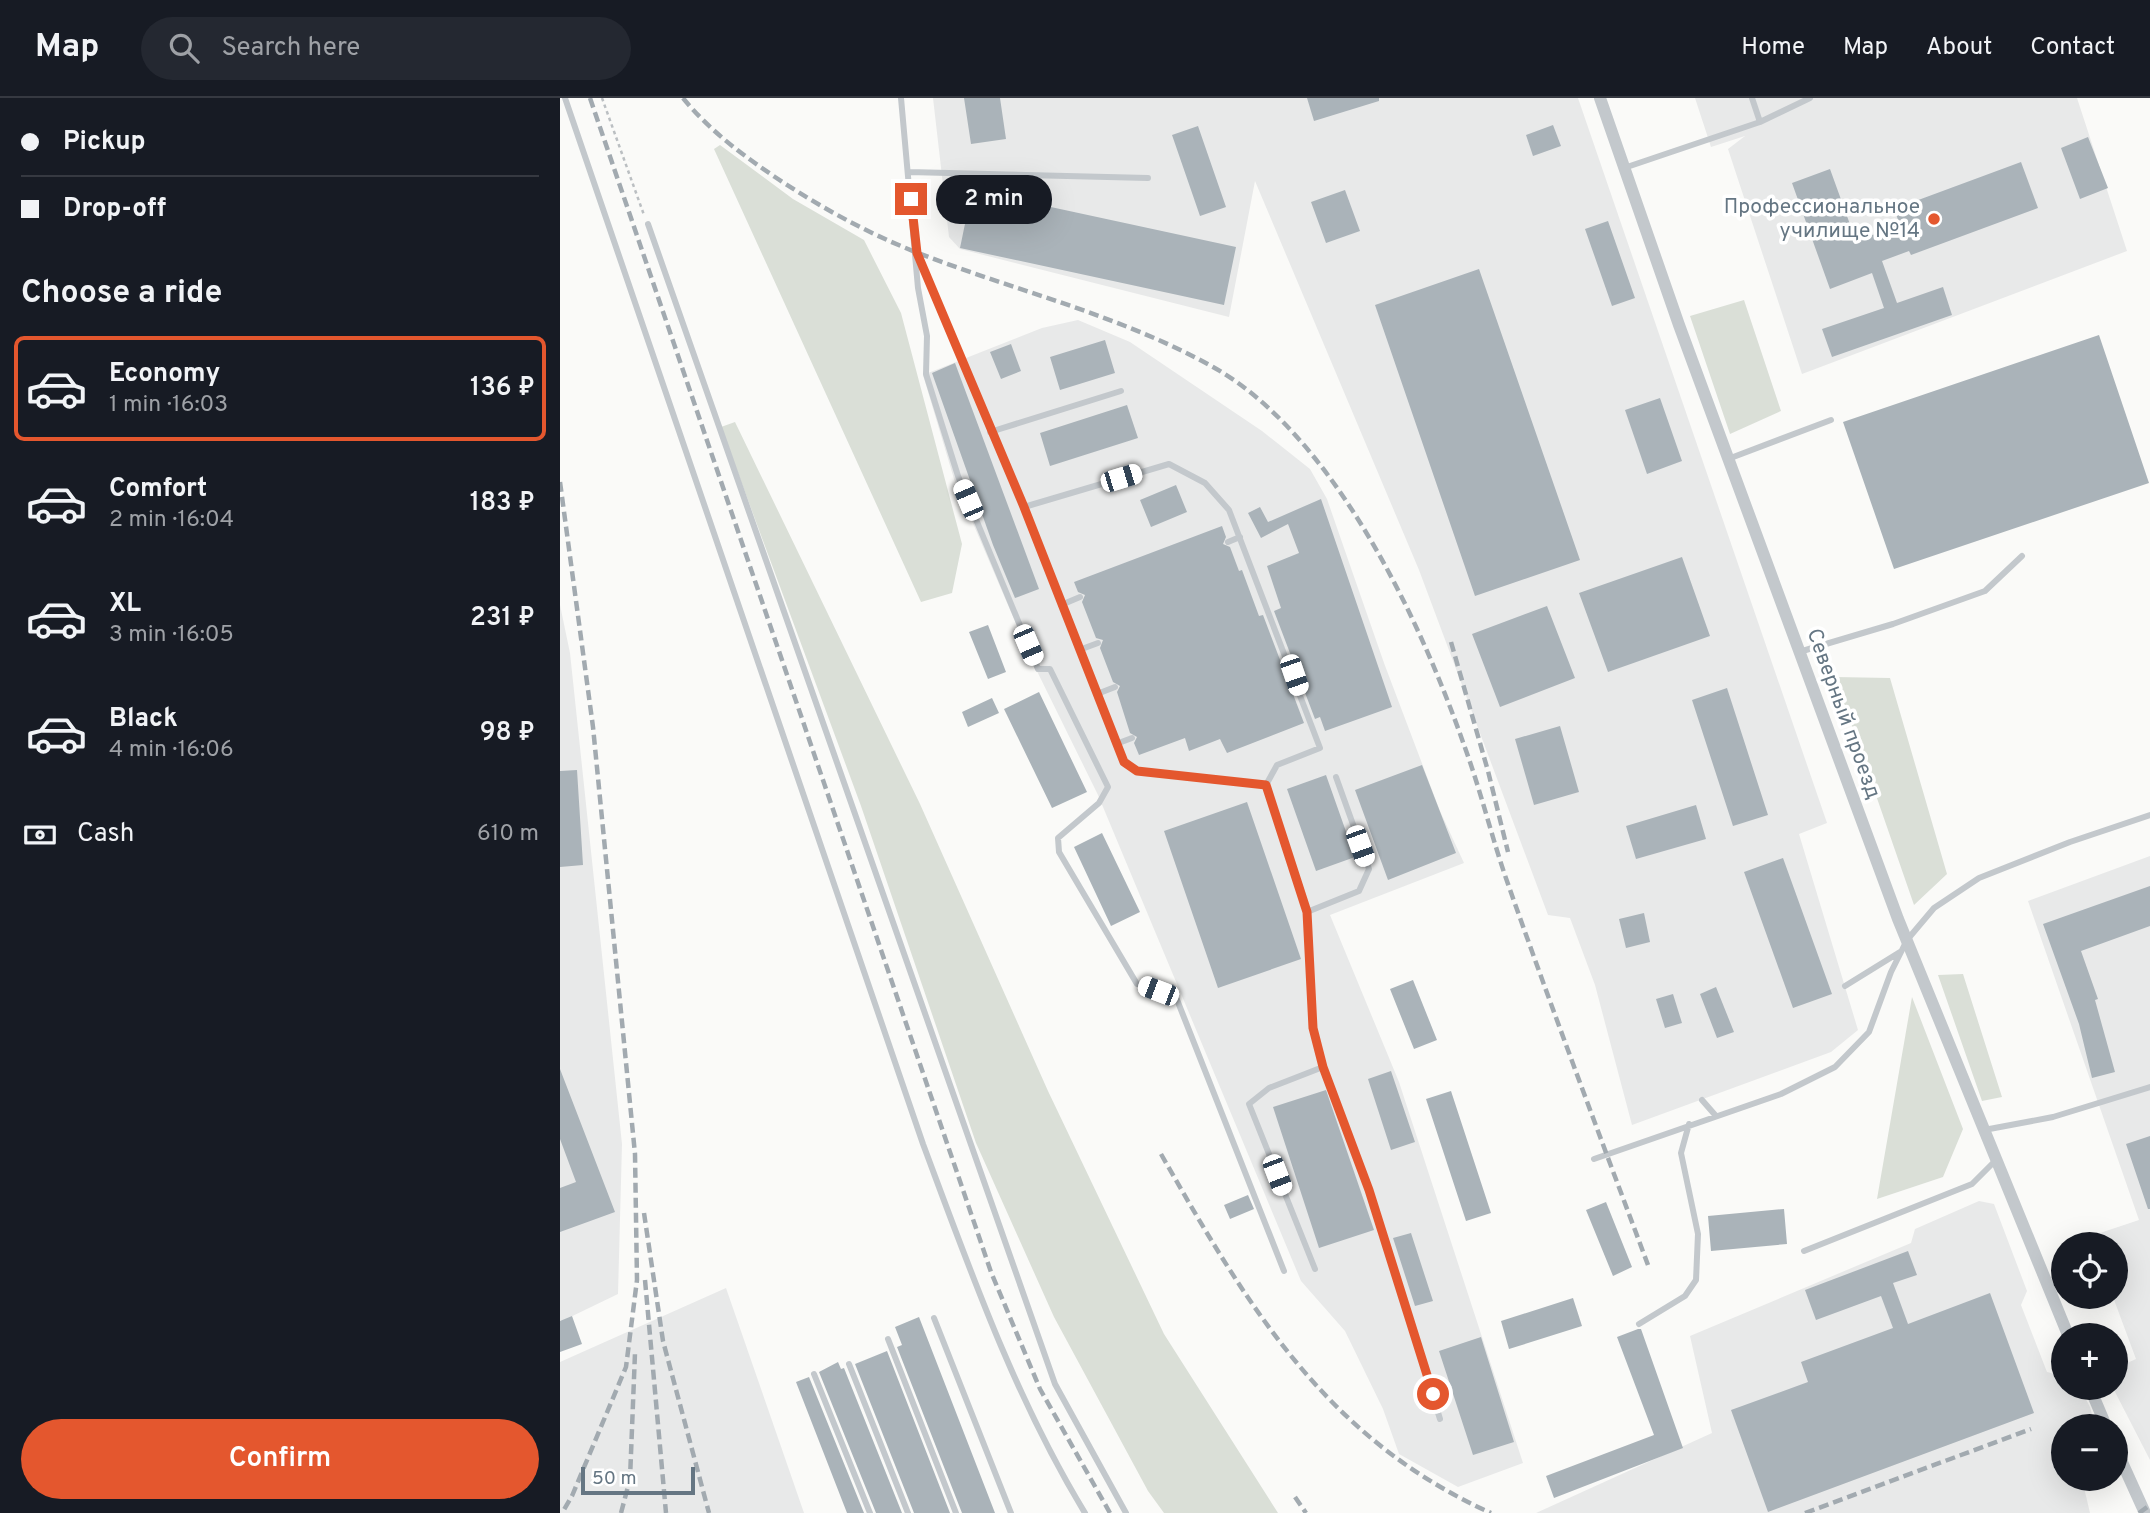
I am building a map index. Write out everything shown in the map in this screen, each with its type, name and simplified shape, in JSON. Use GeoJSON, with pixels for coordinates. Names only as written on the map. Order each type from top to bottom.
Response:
{"type":"FeatureCollection","features":[{"type":"Feature","properties":{"kind":"street","name":"Северный проезд"},"geometry":{"type":"LineString","coordinates":[[1600,98],[1904,945],[2063,1323]]}},
{"type":"Feature","properties":{"kind":"street"},"geometry":{"type":"LineString","coordinates":[[2128,1475],[2145,1513]]}},
{"type":"Feature","properties":{"kind":"lane"},"geometry":{"type":"LineString","coordinates":[[565,98],[923,1144],[973,1279],[1024,1399],[1085,1513]]}},
{"type":"Feature","properties":{"kind":"lane"},"geometry":{"type":"LineString","coordinates":[[901,98],[917,253],[918,288],[927,336],[926,374],[958,476],[1038,669],[1049,668],[1108,787],[1099,803],[1058,838],[1059,852],[1138,984],[1158,991],[1172,987],[1284,1271]]}},
{"type":"Feature","properties":{"kind":"lane"},"geometry":{"type":"LineString","coordinates":[[1752,98],[1760,122]]}},
{"type":"Feature","properties":{"kind":"lane"},"geometry":{"type":"LineString","coordinates":[[1624,168],[1760,122],[1810,98]]}},
{"type":"Feature","properties":{"kind":"lane"},"geometry":{"type":"LineString","coordinates":[[909,172],[1148,177]]}},
{"type":"Feature","properties":{"kind":"lane"},"geometry":{"type":"LineString","coordinates":[[648,225],[1055,1384],[1126,1513]]}},
{"type":"Feature","properties":{"kind":"lane"},"geometry":{"type":"LineString","coordinates":[[917,253],[990,432],[1024,507],[1060,605],[1124,762],[1137,771],[1266,785]]}},
{"type":"Feature","properties":{"kind":"lane"},"geometry":{"type":"LineString","coordinates":[[990,432],[1121,391]]}},
{"type":"Feature","properties":{"kind":"lane"},"geometry":{"type":"LineString","coordinates":[[1728,459],[1831,420]]}},
{"type":"Feature","properties":{"kind":"lane"},"geometry":{"type":"LineString","coordinates":[[1024,507],[1169,464],[1205,482],[1229,510],[1275,626],[1290,676],[1320,748],[1277,765],[1266,785],[1307,912],[1313,1028],[1323,1067],[1369,1190],[1440,1419]]}},
{"type":"Feature","properties":{"kind":"lane"},"geometry":{"type":"LineString","coordinates":[[1228,542],[1240,537]]}},
{"type":"Feature","properties":{"kind":"lane"},"geometry":{"type":"LineString","coordinates":[[1800,652],[1893,624],[1984,592],[2022,556]]}},
{"type":"Feature","properties":{"kind":"lane"},"geometry":{"type":"LineString","coordinates":[[1249,586],[1258,583]]}},
{"type":"Feature","properties":{"kind":"lane"},"geometry":{"type":"LineString","coordinates":[[1060,605],[1080,597]]}},
{"type":"Feature","properties":{"kind":"lane"},"geometry":{"type":"LineString","coordinates":[[1266,630],[1275,626]]}},
{"type":"Feature","properties":{"kind":"lane"},"geometry":{"type":"LineString","coordinates":[[1079,650],[1098,642]]}},
{"type":"Feature","properties":{"kind":"lane"},"geometry":{"type":"LineString","coordinates":[[1097,695],[1115,687]]}},
{"type":"Feature","properties":{"kind":"lane"},"geometry":{"type":"LineString","coordinates":[[1116,744],[1132,738]]}},
{"type":"Feature","properties":{"kind":"lane"},"geometry":{"type":"LineString","coordinates":[[1307,912],[1359,891],[1369,869],[1336,777]]}},
{"type":"Feature","properties":{"kind":"lane"},"geometry":{"type":"LineString","coordinates":[[1845,986],[1904,945],[1934,908],[1979,878],[2070,842],[2150,815]]}},
{"type":"Feature","properties":{"kind":"lane"},"geometry":{"type":"LineString","coordinates":[[1594,1159],[1781,1094],[1835,1068],[1869,1032],[1904,945]]}},
{"type":"Feature","properties":{"kind":"lane"},"geometry":{"type":"LineString","coordinates":[[1314,1269],[1249,1104],[1269,1088],[1323,1067]]}},
{"type":"Feature","properties":{"kind":"lane"},"geometry":{"type":"LineString","coordinates":[[1984,1130],[2053,1117],[2150,1087]]}},
{"type":"Feature","properties":{"kind":"lane"},"geometry":{"type":"LineString","coordinates":[[1702,1100],[1716,1116]]}},
{"type":"Feature","properties":{"kind":"lane"},"geometry":{"type":"LineString","coordinates":[[1639,1324],[1685,1296],[1696,1280],[1698,1234],[1681,1153],[1689,1125]]}},
{"type":"Feature","properties":{"kind":"lane"},"geometry":{"type":"LineString","coordinates":[[1804,1251],[1972,1184],[1996,1160]]}},
{"type":"Feature","properties":{"kind":"lane"},"geometry":{"type":"LineString","coordinates":[[934,1318],[1011,1513]]}},
{"type":"Feature","properties":{"kind":"lane"},"geometry":{"type":"LineString","coordinates":[[888,1339],[956,1513]]}},
{"type":"Feature","properties":{"kind":"lane"},"geometry":{"type":"LineString","coordinates":[[849,1364],[908,1513]]}},
{"type":"Feature","properties":{"kind":"lane"},"geometry":{"type":"LineString","coordinates":[[814,1374],[870,1513]]}},
{"type":"Feature","properties":{"kind":"path"},"geometry":{"type":"LineString","coordinates":[[602,98],[648,225]]}},
{"type":"Feature","properties":{"kind":"shaded area"},"geometry":{"type":"Polygon","coordinates":[[[933,98],[1578,98],[1827,823],[1799,834],[1858,1030],[1831,1052],[1632,1125],[1595,985],[1570,918],[1548,915],[1419,570],[1255,181],[1229,317],[960,249],[949,237],[933,98]]]}},
{"type":"Feature","properties":{"kind":"shaded area","name":"Профессиональное училище №14"},"geometry":{"type":"Polygon","coordinates":[[[1695,98],[2077,98],[2127,251],[1802,374],[1728,149],[1745,136],[1711,147],[1695,98]]]}},
{"type":"Feature","properties":{"kind":"shaded area"},"geometry":{"type":"Polygon","coordinates":[[[720,145],[793,199],[864,240],[901,313],[962,544],[952,593],[921,602],[714,149],[720,145]]]}},
{"type":"Feature","properties":{"kind":"shaded area"},"geometry":{"type":"Polygon","coordinates":[[[1744,300],[1781,411],[1730,434],[1690,316],[1744,300]]]}},
{"type":"Feature","properties":{"kind":"shaded area"},"geometry":{"type":"Polygon","coordinates":[[[1078,320],[1130,342],[1262,431],[1310,469],[1327,499],[1384,663],[1440,811],[1464,863],[1330,915],[1399,1082],[1523,1463],[1458,1487],[1399,1454],[1383,1409],[1345,1331],[1301,1281],[1098,795],[1031,659],[954,479],[923,375],[1042,328],[1078,320]]]}},
{"type":"Feature","properties":{"kind":"shaded area"},"geometry":{"type":"Polygon","coordinates":[[[735,422],[920,804],[1048,1091],[1164,1334],[1278,1513],[1164,1513],[1148,1491],[1054,1317],[976,1143],[861,806],[721,427],[735,422]]]}},
{"type":"Feature","properties":{"kind":"shaded area"},"geometry":{"type":"Polygon","coordinates":[[[560,605],[570,653],[622,1144],[618,1294],[560,1322],[560,605]]]}},
{"type":"Feature","properties":{"kind":"shaded area"},"geometry":{"type":"Polygon","coordinates":[[[1835,677],[1890,678],[1947,874],[1914,905],[1835,677]]]}},
{"type":"Feature","properties":{"kind":"shaded area"},"geometry":{"type":"Polygon","coordinates":[[[2150,856],[2150,1460],[2119,1400],[2128,1400],[2128,1363],[2136,1359],[2128,1337],[2128,1323],[2123,1323],[2117,1309],[2128,1309],[2128,1232],[2103,1232],[2139,1220],[2028,901],[2150,856]]]}},
{"type":"Feature","properties":{"kind":"shaded area"},"geometry":{"type":"Polygon","coordinates":[[[1963,974],[2002,1097],[1982,1101],[1938,975],[1963,974]]]}},
{"type":"Feature","properties":{"kind":"shaded area"},"geometry":{"type":"Polygon","coordinates":[[[1912,997],[1963,1129],[1943,1177],[1877,1199],[1912,997]]]}},
{"type":"Feature","properties":{"kind":"shaded area"},"geometry":{"type":"Polygon","coordinates":[[[1979,1201],[1994,1204],[2027,1291],[2021,1305],[2047,1372],[2051,1373],[2051,1400],[2086,1400],[2090,1407],[2092,1414],[2051,1414],[2051,1491],[2085,1491],[2090,1513],[1536,1513],[1712,1433],[1690,1336],[1911,1243],[1915,1229],[1979,1201]]]}},
{"type":"Feature","properties":{"kind":"shaded area"},"geometry":{"type":"Polygon","coordinates":[[[726,1288],[804,1513],[560,1513],[560,1362],[726,1288]]]}},
{"type":"Feature","properties":{"kind":"building"},"geometry":{"type":"Polygon","coordinates":[[[964,98],[1000,98],[1006,139],[971,144],[964,98]]]}},
{"type":"Feature","properties":{"kind":"building"},"geometry":{"type":"Polygon","coordinates":[[[1307,98],[1379,98],[1379,101],[1314,121],[1307,98]]]}},
{"type":"Feature","properties":{"kind":"building"},"geometry":{"type":"Polygon","coordinates":[[[1553,125],[1561,146],[1533,156],[1526,135],[1553,125]]]}},
{"type":"Feature","properties":{"kind":"building"},"geometry":{"type":"Polygon","coordinates":[[[1198,126],[1226,207],[1200,216],[1172,135],[1198,126]]]}},
{"type":"Feature","properties":{"kind":"building"},"geometry":{"type":"Polygon","coordinates":[[[2088,137],[2108,188],[2080,199],[2061,148],[2088,137]]]}},
{"type":"Feature","properties":{"kind":"building"},"geometry":{"type":"Polygon","coordinates":[[[2021,162],[2038,208],[1911,255],[1909,251],[1882,261],[1897,303],[1943,287],[1952,315],[1832,357],[1822,329],[1884,308],[1872,273],[1830,289],[1792,183],[1830,169],[1856,241],[1900,225],[1894,209],[2021,162]]]}},
{"type":"Feature","properties":{"kind":"building"},"geometry":{"type":"Polygon","coordinates":[[[972,190],[1236,247],[1224,305],[960,248],[972,190]]]}},
{"type":"Feature","properties":{"kind":"building"},"geometry":{"type":"Polygon","coordinates":[[[1345,190],[1360,231],[1326,243],[1311,202],[1345,190]]]}},
{"type":"Feature","properties":{"kind":"building"},"geometry":{"type":"Polygon","coordinates":[[[1608,221],[1635,298],[1612,306],[1585,229],[1608,221]]]}},
{"type":"Feature","properties":{"kind":"building"},"geometry":{"type":"Polygon","coordinates":[[[1479,269],[1580,560],[1475,596],[1375,305],[1479,269]]]}},
{"type":"Feature","properties":{"kind":"building"},"geometry":{"type":"Polygon","coordinates":[[[2099,335],[2149,483],[1894,569],[1843,422],[2099,335]]]}},
{"type":"Feature","properties":{"kind":"building"},"geometry":{"type":"Polygon","coordinates":[[[1105,340],[1115,373],[1060,390],[1050,357],[1105,340]]]}},
{"type":"Feature","properties":{"kind":"building"},"geometry":{"type":"Polygon","coordinates":[[[1011,344],[1021,371],[1001,379],[990,352],[1011,344]]]}},
{"type":"Feature","properties":{"kind":"building"},"geometry":{"type":"Polygon","coordinates":[[[955,363],[1039,589],[1015,598],[993,545],[932,373],[955,363]]]}},
{"type":"Feature","properties":{"kind":"building"},"geometry":{"type":"Polygon","coordinates":[[[1660,398],[1682,461],[1647,474],[1625,410],[1660,398]]]}},
{"type":"Feature","properties":{"kind":"building"},"geometry":{"type":"Polygon","coordinates":[[[1127,405],[1138,438],[1050,466],[1040,433],[1127,405]]]}},
{"type":"Feature","properties":{"kind":"building"},"geometry":{"type":"Polygon","coordinates":[[[1176,485],[1187,512],[1151,527],[1140,500],[1176,485]]]}},
{"type":"Feature","properties":{"kind":"building"},"geometry":{"type":"Polygon","coordinates":[[[1321,499],[1392,707],[1325,731],[1320,717],[1315,719],[1274,611],[1281,608],[1267,566],[1299,553],[1288,524],[1261,538],[1248,513],[1260,507],[1268,522],[1321,499]]]}},
{"type":"Feature","properties":{"kind":"building"},"geometry":{"type":"Polygon","coordinates":[[[1222,526],[1226,537],[1223,544],[1230,547],[1239,571],[1242,570],[1259,616],[1263,615],[1304,723],[1227,753],[1220,739],[1189,751],[1185,738],[1139,755],[1134,743],[1137,737],[1130,733],[1117,692],[1120,686],[1113,682],[1100,648],[1103,640],[1096,638],[1082,602],[1085,595],[1078,592],[1074,582],[1222,526]]]}},
{"type":"Feature","properties":{"kind":"building"},"geometry":{"type":"Polygon","coordinates":[[[1682,557],[1710,636],[1608,672],[1579,593],[1682,557]]]}},
{"type":"Feature","properties":{"kind":"building"},"geometry":{"type":"Polygon","coordinates":[[[1547,606],[1575,678],[1500,707],[1472,634],[1547,606]]]}},
{"type":"Feature","properties":{"kind":"building"},"geometry":{"type":"Polygon","coordinates":[[[988,625],[1006,672],[988,679],[969,632],[988,625]]]}},
{"type":"Feature","properties":{"kind":"building"},"geometry":{"type":"Polygon","coordinates":[[[1727,688],[1768,815],[1733,826],[1692,700],[1727,688]]]}},
{"type":"Feature","properties":{"kind":"building"},"geometry":{"type":"Polygon","coordinates":[[[1039,692],[1087,792],[1052,808],[1004,709],[1039,692]]]}},
{"type":"Feature","properties":{"kind":"building"},"geometry":{"type":"Polygon","coordinates":[[[992,698],[999,713],[968,727],[962,712],[992,698]]]}},
{"type":"Feature","properties":{"kind":"building"},"geometry":{"type":"Polygon","coordinates":[[[1560,726],[1579,792],[1534,805],[1515,739],[1560,726]]]}},
{"type":"Feature","properties":{"kind":"building"},"geometry":{"type":"Polygon","coordinates":[[[1422,765],[1456,853],[1388,880],[1355,790],[1422,765]]]}},
{"type":"Feature","properties":{"kind":"building"},"geometry":{"type":"Polygon","coordinates":[[[577,770],[583,865],[560,867],[560,771],[577,770]]]}},
{"type":"Feature","properties":{"kind":"building"},"geometry":{"type":"Polygon","coordinates":[[[1326,775],[1355,857],[1316,871],[1287,789],[1326,775]]]}},
{"type":"Feature","properties":{"kind":"building"},"geometry":{"type":"Polygon","coordinates":[[[1247,802],[1301,959],[1218,988],[1164,831],[1247,802]]]}},
{"type":"Feature","properties":{"kind":"building"},"geometry":{"type":"Polygon","coordinates":[[[1696,805],[1706,839],[1636,859],[1626,826],[1696,805]]]}},
{"type":"Feature","properties":{"kind":"building"},"geometry":{"type":"Polygon","coordinates":[[[1102,833],[1140,912],[1111,926],[1074,847],[1102,833]]]}},
{"type":"Feature","properties":{"kind":"building"},"geometry":{"type":"Polygon","coordinates":[[[1783,858],[1832,994],[1793,1008],[1744,872],[1783,858]]]}},
{"type":"Feature","properties":{"kind":"building"},"geometry":{"type":"Polygon","coordinates":[[[2150,886],[2150,926],[2081,951],[2098,999],[2095,1000],[2115,1072],[2092,1078],[2079,1024],[2043,924],[2150,886]]]}},
{"type":"Feature","properties":{"kind":"building"},"geometry":{"type":"Polygon","coordinates":[[[1644,913],[1650,942],[1626,948],[1619,919],[1644,913]]]}},
{"type":"Feature","properties":{"kind":"building"},"geometry":{"type":"Polygon","coordinates":[[[1413,980],[1437,1040],[1414,1049],[1390,989],[1413,980]]]}},
{"type":"Feature","properties":{"kind":"building"},"geometry":{"type":"Polygon","coordinates":[[[1716,987],[1734,1032],[1717,1038],[1700,994],[1716,987]]]}},
{"type":"Feature","properties":{"kind":"building"},"geometry":{"type":"Polygon","coordinates":[[[1673,994],[1682,1023],[1665,1028],[1656,999],[1673,994]]]}},
{"type":"Feature","properties":{"kind":"building"},"geometry":{"type":"Polygon","coordinates":[[[560,1069],[615,1212],[560,1232],[560,1188],[576,1182],[560,1139],[560,1069]]]}},
{"type":"Feature","properties":{"kind":"building"},"geometry":{"type":"Polygon","coordinates":[[[1391,1071],[1415,1142],[1391,1150],[1368,1079],[1391,1071]]]}},
{"type":"Feature","properties":{"kind":"building"},"geometry":{"type":"Polygon","coordinates":[[[1326,1090],[1374,1230],[1319,1248],[1273,1107],[1326,1090]]]}},
{"type":"Feature","properties":{"kind":"building"},"geometry":{"type":"Polygon","coordinates":[[[1451,1091],[1491,1213],[1466,1221],[1426,1099],[1451,1091]]]}},
{"type":"Feature","properties":{"kind":"building"},"geometry":{"type":"Polygon","coordinates":[[[2150,1136],[2150,1209],[2148,1209],[2126,1144],[2150,1136]]]}},
{"type":"Feature","properties":{"kind":"building"},"geometry":{"type":"Polygon","coordinates":[[[1248,1195],[1254,1209],[1230,1219],[1224,1205],[1248,1195]]]}},
{"type":"Feature","properties":{"kind":"building"},"geometry":{"type":"Polygon","coordinates":[[[1606,1202],[1632,1267],[1613,1276],[1586,1210],[1606,1202]]]}},
{"type":"Feature","properties":{"kind":"building"},"geometry":{"type":"Polygon","coordinates":[[[1784,1209],[1787,1244],[1711,1251],[1708,1216],[1784,1209]]]}},
{"type":"Feature","properties":{"kind":"building"},"geometry":{"type":"Polygon","coordinates":[[[1411,1233],[1433,1301],[1415,1306],[1393,1238],[1411,1233]]]}},
{"type":"Feature","properties":{"kind":"building"},"geometry":{"type":"Polygon","coordinates":[[[1908,1251],[1917,1275],[1893,1283],[1908,1324],[1990,1293],[2034,1413],[1768,1512],[1731,1410],[1808,1382],[1801,1362],[1893,1328],[1881,1296],[1816,1320],[1805,1290],[1908,1251]]]}},
{"type":"Feature","properties":{"kind":"building"},"geometry":{"type":"Polygon","coordinates":[[[1573,1298],[1582,1326],[1509,1349],[1501,1321],[1573,1298]]]}},
{"type":"Feature","properties":{"kind":"building"},"geometry":{"type":"Polygon","coordinates":[[[572,1316],[582,1344],[560,1352],[560,1321],[572,1316]]]}},
{"type":"Feature","properties":{"kind":"building"},"geometry":{"type":"Polygon","coordinates":[[[919,1317],[995,1513],[962,1513],[897,1347],[902,1345],[895,1327],[919,1317]]]}},
{"type":"Feature","properties":{"kind":"building"},"geometry":{"type":"Polygon","coordinates":[[[1641,1329],[1683,1448],[1554,1498],[1546,1476],[1654,1435],[1617,1337],[1641,1329]]]}},
{"type":"Feature","properties":{"kind":"building"},"geometry":{"type":"Polygon","coordinates":[[[1481,1337],[1514,1442],[1473,1455],[1439,1351],[1481,1337]]]}},
{"type":"Feature","properties":{"kind":"building"},"geometry":{"type":"Polygon","coordinates":[[[887,1351],[950,1513],[914,1513],[855,1364],[887,1351]]]}},
{"type":"Feature","properties":{"kind":"building"},"geometry":{"type":"Polygon","coordinates":[[[838,1362],[841,1369],[844,1368],[902,1513],[876,1513],[819,1372],[838,1362]]]}},
{"type":"Feature","properties":{"kind":"building"},"geometry":{"type":"Polygon","coordinates":[[[809,1377],[864,1513],[847,1513],[796,1382],[809,1377]]]}},
{"type":"Feature","properties":{"kind":"railway"},"geometry":{"type":"LineString","coordinates":[[590,98],[991,1272],[1040,1389],[1110,1513]]}},
{"type":"Feature","properties":{"kind":"railway"},"geometry":{"type":"LineString","coordinates":[[683,98],[726,141],[792,188],[844,219],[918,253],[1105,318],[1178,349],[1213,367],[1256,397],[1297,437],[1334,483],[1367,534],[1397,588],[1446,695],[1508,884],[1648,1265]]}},
{"type":"Feature","properties":{"kind":"railway"},"geometry":{"type":"LineString","coordinates":[[560,482],[593,727],[635,1154],[637,1280],[626,1367],[572,1496],[562,1513]]}},
{"type":"Feature","properties":{"kind":"railway"},"geometry":{"type":"LineString","coordinates":[[1451,642],[1508,852]]}},
{"type":"Feature","properties":{"kind":"railway"},"geometry":{"type":"LineString","coordinates":[[1161,1154],[1193,1210],[1260,1314],[1296,1362],[1337,1407],[1382,1447],[1433,1483],[1491,1513]]}},
{"type":"Feature","properties":{"kind":"railway"},"geometry":{"type":"LineString","coordinates":[[644,1213],[663,1341],[709,1513]]}},
{"type":"Feature","properties":{"kind":"railway"},"geometry":{"type":"LineString","coordinates":[[645,1280],[666,1513]]}},
{"type":"Feature","properties":{"kind":"railway"},"geometry":{"type":"LineString","coordinates":[[621,1513],[630,1479],[635,1353]]}},
{"type":"Feature","properties":{"kind":"railway"},"geometry":{"type":"LineString","coordinates":[[1805,1513],[2031,1429]]}},
{"type":"Feature","properties":{"kind":"railway"},"geometry":{"type":"LineString","coordinates":[[1295,1497],[1306,1513]]}},
{"type":"Feature","properties":{"kind":"railway"},"geometry":{"type":"LineString","coordinates":[[2139,1513],[2150,1505]]}},
{"type":"Feature","properties":{"kind":"place","name":"Профессиональное училище №14"},"geometry":{"type":"Point","coordinates":[1934,219]}},
{"type":"Feature","properties":{"kind":"route"},"geometry":{"type":"LineString","coordinates":[[911,199],[917,253],[963,360],[990,432],[1024,507],[1060,605],[1124,762],[1137,771],[1266,785],[1307,912],[1313,1028],[1323,1067],[1369,1190],[1433,1394]]}}]}
